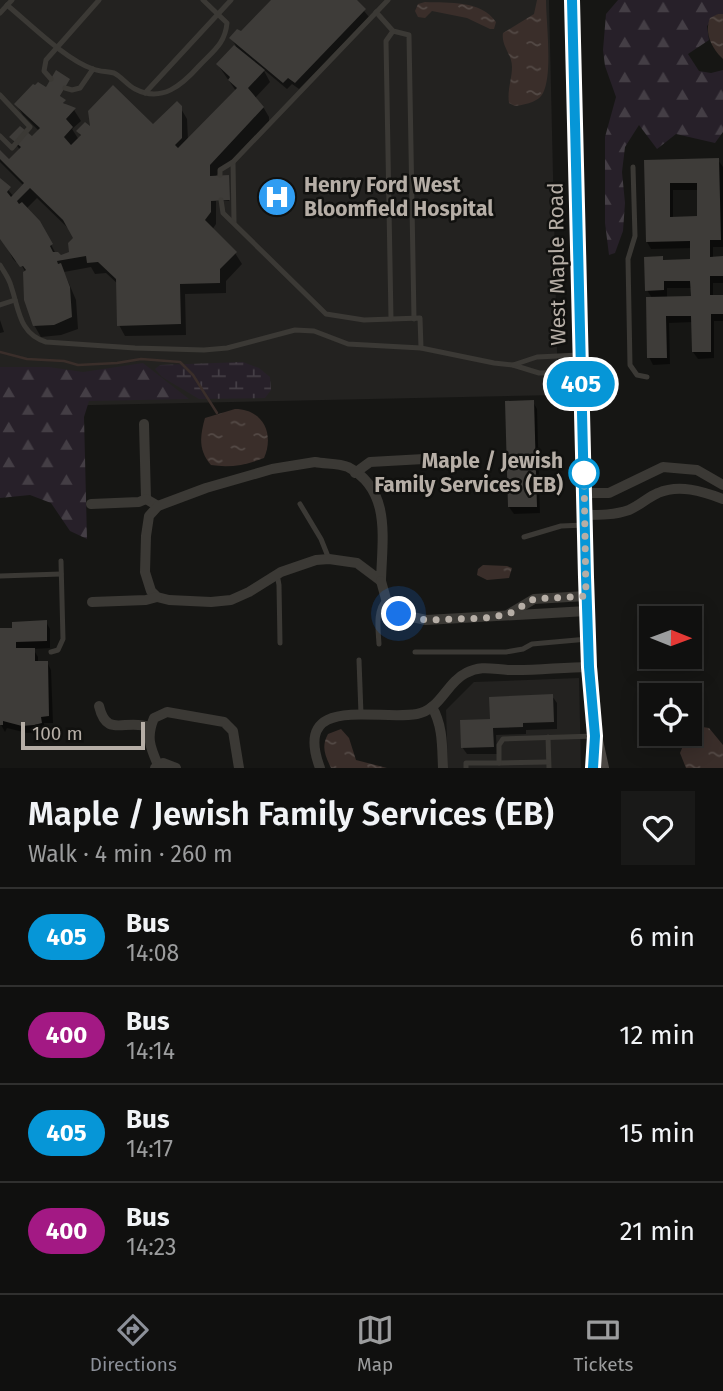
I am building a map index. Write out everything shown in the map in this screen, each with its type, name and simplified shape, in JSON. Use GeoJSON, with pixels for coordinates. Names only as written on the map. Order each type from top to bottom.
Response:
{"type":"FeatureCollection","features":[{"type":"Feature","properties":{"kind":"main road","name":"West Maple Road"},"geometry":{"type":"LineString","coordinates":[[572,0],[586,596],[595,736],[602,768]]}},
{"type":"Feature","properties":{"kind":"main road","name":"West Maple Road"},"geometry":{"type":"LineString","coordinates":[[593,768],[595,736]]}},
{"type":"Feature","properties":{"kind":"street"},"geometry":{"type":"LineString","coordinates":[[144,424],[146,499]]}},
{"type":"Feature","properties":{"kind":"street"},"geometry":{"type":"LineString","coordinates":[[355,472],[370,461],[424,459]]}},
{"type":"Feature","properties":{"kind":"street"},"geometry":{"type":"LineString","coordinates":[[157,597],[151,591],[145,572],[149,516],[158,506],[206,488],[272,469],[315,462],[346,466],[370,484],[380,505],[381,581],[386,599],[399,614],[426,620],[587,611]]}},
{"type":"Feature","properties":{"kind":"street"},"geometry":{"type":"LineString","coordinates":[[584,493],[609,493],[663,467],[697,470],[723,485]]}},
{"type":"Feature","properties":{"kind":"street"},"geometry":{"type":"LineString","coordinates":[[585,520],[631,509],[659,492],[676,488],[694,490],[723,499]]}},
{"type":"Feature","properties":{"kind":"street"},"geometry":{"type":"LineString","coordinates":[[90,504],[139,502],[146,499]]}},
{"type":"Feature","properties":{"kind":"street"},"geometry":{"type":"LineString","coordinates":[[146,499],[158,506]]}},
{"type":"Feature","properties":{"kind":"street"},"geometry":{"type":"LineString","coordinates":[[92,602],[146,600],[157,597],[190,602],[231,600],[298,565],[329,559],[357,563],[381,581]]}},
{"type":"Feature","properties":{"kind":"street"},"geometry":{"type":"LineString","coordinates":[[509,614],[534,599],[586,596]]}},
{"type":"Feature","properties":{"kind":"street"},"geometry":{"type":"LineString","coordinates":[[320,768],[315,755],[314,735],[318,725],[330,718],[361,714],[419,713],[432,707],[463,674],[482,667],[508,670],[589,667]]}},
{"type":"Feature","properties":{"kind":"street"},"geometry":{"type":"LineString","coordinates":[[99,706],[105,723],[111,726],[134,723],[150,727]]}},
{"type":"Feature","properties":{"kind":"street"},"geometry":{"type":"LineString","coordinates":[[432,707],[439,719],[441,730],[443,768]]}},
{"type":"Feature","properties":{"kind":"street"},"geometry":{"type":"LineString","coordinates":[[176,768],[168,764],[156,767],[148,741],[154,718],[167,712],[224,722],[233,731],[239,768]]}},
{"type":"Feature","properties":{"kind":"lane"},"geometry":{"type":"LineString","coordinates":[[51,79],[44,71],[46,60],[99,0]]}},
{"type":"Feature","properties":{"kind":"lane"},"geometry":{"type":"LineString","coordinates":[[0,13],[10,3],[57,47],[93,69],[111,72],[134,88],[156,95],[175,89],[188,79],[226,38],[227,23],[203,0]]}},
{"type":"Feature","properties":{"kind":"lane"},"geometry":{"type":"LineString","coordinates":[[145,93],[230,0]]}},
{"type":"Feature","properties":{"kind":"lane"},"geometry":{"type":"LineString","coordinates":[[220,175],[220,170],[233,162],[387,0]]}},
{"type":"Feature","properties":{"kind":"lane"},"geometry":{"type":"LineString","coordinates":[[376,12],[393,31],[409,35],[414,319]]}},
{"type":"Feature","properties":{"kind":"lane"},"geometry":{"type":"LineString","coordinates":[[391,319],[386,41],[393,31]]}},
{"type":"Feature","properties":{"kind":"lane"},"geometry":{"type":"LineString","coordinates":[[65,88],[80,88],[93,69]]}},
{"type":"Feature","properties":{"kind":"lane"},"geometry":{"type":"LineString","coordinates":[[0,95],[30,127],[12,148],[0,136]]}},
{"type":"Feature","properties":{"kind":"lane"},"geometry":{"type":"LineString","coordinates":[[233,162],[234,222]]}},
{"type":"Feature","properties":{"kind":"lane"},"geometry":{"type":"LineString","coordinates":[[633,167],[635,236],[628,259],[630,365],[637,375],[647,377]]}},
{"type":"Feature","properties":{"kind":"lane"},"geometry":{"type":"LineString","coordinates":[[220,200],[223,213],[326,314],[364,320],[420,318],[421,348]]}},
{"type":"Feature","properties":{"kind":"lane"},"geometry":{"type":"LineString","coordinates":[[0,265],[10,282],[19,315],[28,332],[35,339],[46,342],[204,350],[227,348],[295,330],[314,331],[348,344],[421,348],[513,365],[539,373],[581,372]]}},
{"type":"Feature","properties":{"kind":"lane"},"geometry":{"type":"LineString","coordinates":[[1,306],[15,300]]}},
{"type":"Feature","properties":{"kind":"lane"},"geometry":{"type":"LineString","coordinates":[[513,365],[537,356],[580,355]]}},
{"type":"Feature","properties":{"kind":"lane"},"geometry":{"type":"LineString","coordinates":[[300,504],[321,539],[329,559]]}},
{"type":"Feature","properties":{"kind":"lane"},"geometry":{"type":"LineString","coordinates":[[524,537],[585,520]]}},
{"type":"Feature","properties":{"kind":"lane"},"geometry":{"type":"LineString","coordinates":[[51,652],[58,650],[63,639],[61,561]]}},
{"type":"Feature","properties":{"kind":"lane"},"geometry":{"type":"LineString","coordinates":[[0,576],[61,574]]}},
{"type":"Feature","properties":{"kind":"lane"},"geometry":{"type":"LineString","coordinates":[[277,574],[280,643]]}},
{"type":"Feature","properties":{"kind":"lane"},"geometry":{"type":"LineString","coordinates":[[379,644],[378,614],[386,599]]}},
{"type":"Feature","properties":{"kind":"lane"},"geometry":{"type":"LineString","coordinates":[[415,652],[506,652],[523,649],[532,644],[588,639]]}},
{"type":"Feature","properties":{"kind":"lane"},"geometry":{"type":"LineString","coordinates":[[359,660],[361,714]]}},
{"type":"Feature","properties":{"kind":"lane"},"geometry":{"type":"LineString","coordinates":[[499,763],[499,744],[503,738],[595,736]]}},
{"type":"Feature","properties":{"kind":"lane"},"geometry":{"type":"LineString","coordinates":[[466,768],[466,763],[549,765],[548,737]]}},
{"type":"Feature","properties":{"kind":"shaded area","name":"Henry Ford West Bloomfield Hospital"},"geometry":{"type":"Polygon","coordinates":[[[0,0],[549,0],[558,395],[0,407],[0,0]]]}},
{"type":"Feature","properties":{"kind":"shaded area"},"geometry":{"type":"Polygon","coordinates":[[[579,678],[581,768],[448,768],[446,710],[474,682],[579,678]]]}},
{"type":"Feature","properties":{"kind":"green space"},"geometry":{"type":"Polygon","coordinates":[[[618,0],[723,0],[723,14],[718,14],[707,26],[709,40],[688,54],[699,71],[711,73],[723,70],[723,132],[715,143],[676,134],[657,149],[639,125],[625,147],[622,172],[625,203],[623,231],[615,253],[609,255],[605,223],[605,137],[616,97],[605,66],[603,50],[606,14],[618,0]]]}},
{"type":"Feature","properties":{"kind":"green space"},"geometry":{"type":"Polygon","coordinates":[[[243,362],[259,368],[270,377],[271,390],[265,398],[199,399],[162,377],[155,369],[160,365],[243,362]]]}},
{"type":"Feature","properties":{"kind":"green space"},"geometry":{"type":"Polygon","coordinates":[[[143,363],[189,399],[89,401],[84,417],[87,539],[70,531],[51,503],[30,495],[0,498],[0,367],[49,367],[83,372],[143,363]]]}},
{"type":"Feature","properties":{"kind":"water"},"geometry":{"type":"Polygon","coordinates":[[[537,0],[546,0],[546,84],[538,99],[515,106],[509,103],[512,67],[503,33],[534,14],[537,0]]]}},
{"type":"Feature","properties":{"kind":"water"},"geometry":{"type":"Polygon","coordinates":[[[425,2],[473,6],[490,15],[496,22],[494,29],[467,18],[432,11],[425,18],[418,17],[415,11],[418,4],[425,2]]]}},
{"type":"Feature","properties":{"kind":"water"},"geometry":{"type":"Polygon","coordinates":[[[723,14],[723,59],[712,46],[708,29],[710,18],[723,14]]]}},
{"type":"Feature","properties":{"kind":"water"},"geometry":{"type":"Polygon","coordinates":[[[235,409],[252,413],[264,424],[268,440],[264,458],[238,465],[211,465],[201,443],[205,418],[235,409]]]}},
{"type":"Feature","properties":{"kind":"water"},"geometry":{"type":"Polygon","coordinates":[[[483,565],[512,568],[509,578],[487,580],[477,575],[478,569],[483,565]]]}},
{"type":"Feature","properties":{"kind":"water"},"geometry":{"type":"Polygon","coordinates":[[[702,727],[709,728],[723,745],[723,768],[686,768],[680,753],[683,746],[702,746],[702,727]]]}},
{"type":"Feature","properties":{"kind":"water"},"geometry":{"type":"Polygon","coordinates":[[[341,729],[349,738],[356,760],[387,768],[331,768],[325,743],[328,734],[341,729]]]}},
{"type":"Feature","properties":{"kind":"building"},"geometry":{"type":"Polygon","coordinates":[[[271,0],[357,0],[366,9],[295,83],[288,78],[283,83],[229,38],[237,29],[241,31],[271,0]]]}},
{"type":"Feature","properties":{"kind":"building"},"geometry":{"type":"Polygon","coordinates":[[[234,45],[265,70],[248,88],[264,107],[210,165],[210,176],[229,175],[230,200],[211,201],[211,212],[205,220],[237,252],[220,269],[220,283],[180,284],[181,324],[117,326],[116,279],[98,262],[87,263],[86,256],[57,261],[58,264],[61,263],[70,287],[72,317],[54,325],[33,326],[24,300],[23,272],[26,270],[23,266],[20,267],[0,239],[0,178],[11,187],[7,192],[11,197],[24,183],[0,159],[0,150],[9,159],[21,147],[9,137],[20,126],[32,136],[40,128],[14,104],[33,84],[38,82],[46,87],[56,70],[70,79],[60,96],[66,100],[63,103],[76,108],[66,119],[73,127],[64,137],[71,145],[81,135],[76,131],[85,122],[90,126],[88,111],[113,85],[153,124],[177,101],[182,106],[182,138],[175,145],[178,148],[237,88],[216,64],[234,45]],[[30,188],[17,201],[19,204],[22,202],[40,221],[53,244],[50,246],[53,252],[61,255],[69,252],[68,243],[73,238],[63,220],[30,188]]]}},
{"type":"Feature","properties":{"kind":"building"},"geometry":{"type":"Polygon","coordinates":[[[719,158],[721,240],[710,240],[710,257],[723,256],[723,276],[710,276],[710,295],[723,295],[723,314],[711,314],[711,352],[692,352],[691,316],[666,316],[667,358],[647,358],[646,297],[691,296],[690,281],[664,281],[664,290],[645,291],[644,257],[663,256],[663,260],[690,259],[690,241],[646,242],[644,160],[719,158]],[[670,183],[670,217],[697,216],[697,183],[670,183]]]}},
{"type":"Feature","properties":{"kind":"building"},"geometry":{"type":"Polygon","coordinates":[[[534,400],[537,507],[508,507],[505,401],[534,400]]]}},
{"type":"Feature","properties":{"kind":"building"},"geometry":{"type":"Polygon","coordinates":[[[47,620],[47,641],[16,642],[16,648],[35,648],[35,661],[48,661],[49,716],[41,717],[42,723],[34,725],[22,726],[3,721],[3,725],[0,725],[0,628],[12,628],[12,622],[47,620]]]}},
{"type":"Feature","properties":{"kind":"building"},"geometry":{"type":"Polygon","coordinates":[[[553,694],[554,722],[493,728],[494,747],[461,748],[460,720],[490,719],[489,697],[553,694]]]}},
{"type":"Feature","properties":{"kind":"waterway"},"geometry":{"type":"LineString","coordinates":[[0,352],[27,359],[64,361],[78,365],[141,359],[180,362],[193,375],[217,413]]}},
{"type":"Feature","properties":{"kind":"bus line","name":"405"},"geometry":{"type":"LineString","coordinates":[[572,0],[586,577],[595,736],[593,768]]}},
{"type":"Feature","properties":{"kind":"place","name":"Henry Ford West Bloomfield Hospital"},"geometry":{"type":"Point","coordinates":[277,197]}},
{"type":"Feature","properties":{"kind":"place","name":"Maple / Jewish Family Services (EB)"},"geometry":{"type":"Point","coordinates":[584,473]}},
{"type":"Feature","properties":{"kind":"route"},"geometry":{"type":"LineString","coordinates":[[399,614],[426,620],[485,618],[509,614],[534,599],[586,596],[584,473]]}}]}
